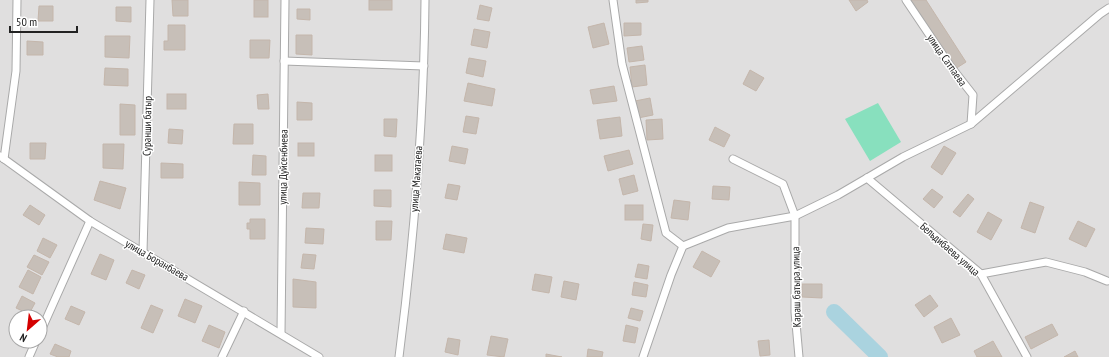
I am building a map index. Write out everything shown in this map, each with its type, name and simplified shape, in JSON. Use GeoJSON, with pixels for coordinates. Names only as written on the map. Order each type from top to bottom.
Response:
{"type":"FeatureCollection","features":[{"type":"Feature","properties":{"kind":"street"},"geometry":{"type":"LineString","coordinates":[[2,157],[16,72],[16,0]]}},
{"type":"Feature","properties":{"kind":"street","name":"Суранши батыр"},"geometry":{"type":"LineString","coordinates":[[143,252],[150,0]]}},
{"type":"Feature","properties":{"kind":"street","name":"улица Дуйсенбиева"},"geometry":{"type":"LineString","coordinates":[[281,334],[284,0]]}},
{"type":"Feature","properties":{"kind":"street","name":"улица Макатаева"},"geometry":{"type":"LineString","coordinates":[[399,357],[412,232],[424,66],[425,0]]}},
{"type":"Feature","properties":{"kind":"street"},"geometry":{"type":"LineString","coordinates":[[613,0],[622,64],[666,233],[683,246]]}},
{"type":"Feature","properties":{"kind":"street","name":"улица Сатпаева"},"geometry":{"type":"LineString","coordinates":[[906,0],[951,67],[973,95],[971,124]]}},
{"type":"Feature","properties":{"kind":"street"},"geometry":{"type":"LineString","coordinates":[[643,357],[671,275],[683,246],[728,228],[795,216],[903,157],[971,124],[1109,8]]}},
{"type":"Feature","properties":{"kind":"street"},"geometry":{"type":"LineString","coordinates":[[284,61],[424,66]]}},
{"type":"Feature","properties":{"kind":"street","name":"улица Боранбаева"},"geometry":{"type":"LineString","coordinates":[[2,157],[90,220],[319,357]]}},
{"type":"Feature","properties":{"kind":"street"},"geometry":{"type":"LineString","coordinates":[[733,159],[783,184],[795,216]]}},
{"type":"Feature","properties":{"kind":"street","name":"Бельдибаева улица"},"geometry":{"type":"LineString","coordinates":[[867,178],[981,274],[1027,357]]}},
{"type":"Feature","properties":{"kind":"street","name":"Караш батыра улица"},"geometry":{"type":"LineString","coordinates":[[795,216],[795,312],[799,357]]}},
{"type":"Feature","properties":{"kind":"street"},"geometry":{"type":"LineString","coordinates":[[48,315],[90,220]]}},
{"type":"Feature","properties":{"kind":"street"},"geometry":{"type":"LineString","coordinates":[[981,274],[1046,262],[1072,268],[1107,281]]}},
{"type":"Feature","properties":{"kind":"street"},"geometry":{"type":"LineString","coordinates":[[222,357],[244,311]]}},
{"type":"Feature","properties":{"kind":"shaded area"},"geometry":{"type":"Polygon","coordinates":[[[0,0],[1109,0],[1109,357],[0,357],[0,0]]]}},
{"type":"Feature","properties":{"kind":"green space"},"geometry":{"type":"Polygon","coordinates":[[[878,103],[901,142],[870,161],[845,119],[878,103]]]}},
{"type":"Feature","properties":{"kind":"building"},"geometry":{"type":"Polygon","coordinates":[[[172,0],[188,0],[188,16],[173,16],[172,0]]]}},
{"type":"Feature","properties":{"kind":"building"},"geometry":{"type":"Polygon","coordinates":[[[254,0],[268,0],[268,17],[254,17],[254,0]]]}},
{"type":"Feature","properties":{"kind":"building"},"geometry":{"type":"Polygon","coordinates":[[[369,0],[392,0],[392,10],[369,10],[369,0]]]}},
{"type":"Feature","properties":{"kind":"building"},"geometry":{"type":"Polygon","coordinates":[[[636,0],[648,0],[648,2],[636,3],[636,0]]]}},
{"type":"Feature","properties":{"kind":"building"},"geometry":{"type":"Polygon","coordinates":[[[849,0],[867,0],[868,2],[856,11],[849,0]]]}},
{"type":"Feature","properties":{"kind":"building"},"geometry":{"type":"Polygon","coordinates":[[[910,0],[926,0],[966,62],[955,69],[910,0]]]}},
{"type":"Feature","properties":{"kind":"building"},"geometry":{"type":"Polygon","coordinates":[[[480,5],[492,8],[489,21],[477,19],[480,5]]]}},
{"type":"Feature","properties":{"kind":"building"},"geometry":{"type":"Polygon","coordinates":[[[39,6],[53,6],[53,21],[38,21],[39,6]]]}},
{"type":"Feature","properties":{"kind":"building"},"geometry":{"type":"Polygon","coordinates":[[[116,7],[131,7],[131,22],[116,21],[116,7]]]}},
{"type":"Feature","properties":{"kind":"building"},"geometry":{"type":"Polygon","coordinates":[[[297,9],[310,9],[310,20],[297,19],[297,9]]]}},
{"type":"Feature","properties":{"kind":"building"},"geometry":{"type":"Polygon","coordinates":[[[604,23],[609,44],[593,48],[588,27],[604,23]]]}},
{"type":"Feature","properties":{"kind":"building"},"geometry":{"type":"Polygon","coordinates":[[[624,23],[641,23],[641,35],[624,36],[624,23]]]}},
{"type":"Feature","properties":{"kind":"building"},"geometry":{"type":"Polygon","coordinates":[[[168,25],[185,25],[185,50],[164,50],[164,41],[168,41],[168,25]]]}},
{"type":"Feature","properties":{"kind":"building"},"geometry":{"type":"Polygon","coordinates":[[[474,29],[490,32],[487,48],[471,45],[474,29]]]}},
{"type":"Feature","properties":{"kind":"building"},"geometry":{"type":"Polygon","coordinates":[[[296,35],[312,35],[312,55],[296,54],[296,35]]]}},
{"type":"Feature","properties":{"kind":"building"},"geometry":{"type":"Polygon","coordinates":[[[105,36],[130,36],[129,58],[105,57],[105,36]]]}},
{"type":"Feature","properties":{"kind":"building"},"geometry":{"type":"Polygon","coordinates":[[[250,40],[270,40],[269,58],[250,58],[250,40]]]}},
{"type":"Feature","properties":{"kind":"building"},"geometry":{"type":"Polygon","coordinates":[[[27,41],[43,42],[43,55],[27,55],[27,41]]]}},
{"type":"Feature","properties":{"kind":"building"},"geometry":{"type":"Polygon","coordinates":[[[642,46],[644,60],[629,62],[627,48],[642,46]]]}},
{"type":"Feature","properties":{"kind":"building"},"geometry":{"type":"Polygon","coordinates":[[[469,58],[486,61],[483,77],[466,73],[469,58]]]}},
{"type":"Feature","properties":{"kind":"building"},"geometry":{"type":"Polygon","coordinates":[[[645,65],[647,85],[632,87],[630,67],[645,65]]]}},
{"type":"Feature","properties":{"kind":"building"},"geometry":{"type":"Polygon","coordinates":[[[105,68],[128,69],[128,86],[104,85],[105,68]]]}},
{"type":"Feature","properties":{"kind":"building"},"geometry":{"type":"Polygon","coordinates":[[[750,70],[764,78],[756,91],[743,84],[750,70]]]}},
{"type":"Feature","properties":{"kind":"building"},"geometry":{"type":"Polygon","coordinates":[[[468,83],[495,89],[492,106],[464,101],[468,83]]]}},
{"type":"Feature","properties":{"kind":"building"},"geometry":{"type":"Polygon","coordinates":[[[614,86],[617,101],[593,104],[590,90],[614,86]]]}},
{"type":"Feature","properties":{"kind":"building"},"geometry":{"type":"Polygon","coordinates":[[[167,94],[186,94],[186,109],[167,109],[167,94]]]}},
{"type":"Feature","properties":{"kind":"building"},"geometry":{"type":"Polygon","coordinates":[[[268,94],[269,109],[258,109],[257,95],[268,94]]]}},
{"type":"Feature","properties":{"kind":"building"},"geometry":{"type":"Polygon","coordinates":[[[650,98],[653,115],[638,118],[635,101],[650,98]]]}},
{"type":"Feature","properties":{"kind":"building"},"geometry":{"type":"Polygon","coordinates":[[[297,102],[312,103],[312,120],[297,120],[297,102]]]}},
{"type":"Feature","properties":{"kind":"building"},"geometry":{"type":"Polygon","coordinates":[[[120,104],[135,105],[135,135],[120,135],[120,104]]]}},
{"type":"Feature","properties":{"kind":"building"},"geometry":{"type":"Polygon","coordinates":[[[466,116],[479,118],[476,134],[463,132],[466,116]]]}},
{"type":"Feature","properties":{"kind":"building"},"geometry":{"type":"Polygon","coordinates":[[[620,117],[622,136],[600,139],[597,120],[620,117]]]}},
{"type":"Feature","properties":{"kind":"building"},"geometry":{"type":"Polygon","coordinates":[[[384,119],[397,119],[396,137],[384,136],[384,119]]]}},
{"type":"Feature","properties":{"kind":"building"},"geometry":{"type":"Polygon","coordinates":[[[662,119],[663,139],[647,140],[646,120],[662,119]]]}},
{"type":"Feature","properties":{"kind":"building"},"geometry":{"type":"Polygon","coordinates":[[[234,124],[253,124],[253,144],[233,144],[234,124]]]}},
{"type":"Feature","properties":{"kind":"building"},"geometry":{"type":"Polygon","coordinates":[[[715,127],[730,135],[724,147],[709,140],[715,127]]]}},
{"type":"Feature","properties":{"kind":"building"},"geometry":{"type":"Polygon","coordinates":[[[169,129],[183,130],[182,144],[168,143],[169,129]]]}},
{"type":"Feature","properties":{"kind":"building"},"geometry":{"type":"Polygon","coordinates":[[[30,143],[46,143],[45,159],[30,159],[30,143]]]}},
{"type":"Feature","properties":{"kind":"building"},"geometry":{"type":"Polygon","coordinates":[[[298,143],[314,143],[314,156],[298,156],[298,143]]]}},
{"type":"Feature","properties":{"kind":"building"},"geometry":{"type":"Polygon","coordinates":[[[103,144],[124,144],[123,169],[103,168],[103,144]]]}},
{"type":"Feature","properties":{"kind":"building"},"geometry":{"type":"Polygon","coordinates":[[[452,146],[468,149],[465,164],[449,161],[452,146]]]}},
{"type":"Feature","properties":{"kind":"building"},"geometry":{"type":"Polygon","coordinates":[[[944,146],[956,153],[942,175],[931,167],[944,146]]]}},
{"type":"Feature","properties":{"kind":"building"},"geometry":{"type":"Polygon","coordinates":[[[629,150],[633,164],[608,171],[604,156],[629,150]]]}},
{"type":"Feature","properties":{"kind":"building"},"geometry":{"type":"Polygon","coordinates":[[[253,155],[266,156],[266,175],[252,175],[253,155]]]}},
{"type":"Feature","properties":{"kind":"building"},"geometry":{"type":"Polygon","coordinates":[[[375,155],[392,155],[392,171],[375,171],[375,155]]]}},
{"type":"Feature","properties":{"kind":"building"},"geometry":{"type":"Polygon","coordinates":[[[161,163],[183,164],[183,178],[161,178],[161,163]]]}},
{"type":"Feature","properties":{"kind":"building"},"geometry":{"type":"Polygon","coordinates":[[[634,175],[638,191],[623,195],[619,179],[634,175]]]}},
{"type":"Feature","properties":{"kind":"building"},"geometry":{"type":"Polygon","coordinates":[[[100,181],[126,188],[120,209],[94,200],[100,181]]]}},
{"type":"Feature","properties":{"kind":"building"},"geometry":{"type":"Polygon","coordinates":[[[239,182],[260,183],[260,205],[239,205],[239,182]]]}},
{"type":"Feature","properties":{"kind":"building"},"geometry":{"type":"Polygon","coordinates":[[[448,184],[460,186],[457,200],[445,198],[448,184]]]}},
{"type":"Feature","properties":{"kind":"building"},"geometry":{"type":"Polygon","coordinates":[[[713,186],[730,187],[729,200],[712,199],[713,186]]]}},
{"type":"Feature","properties":{"kind":"building"},"geometry":{"type":"Polygon","coordinates":[[[932,189],[943,197],[934,208],[923,199],[932,189]]]}},
{"type":"Feature","properties":{"kind":"building"},"geometry":{"type":"Polygon","coordinates":[[[374,190],[391,190],[391,207],[374,206],[374,190]]]}},
{"type":"Feature","properties":{"kind":"building"},"geometry":{"type":"Polygon","coordinates":[[[303,193],[320,193],[319,208],[302,208],[303,193]]]}},
{"type":"Feature","properties":{"kind":"building"},"geometry":{"type":"Polygon","coordinates":[[[968,194],[974,199],[960,217],[953,212],[968,194]]]}},
{"type":"Feature","properties":{"kind":"building"},"geometry":{"type":"Polygon","coordinates":[[[674,200],[690,202],[688,220],[671,218],[674,200]]]}},
{"type":"Feature","properties":{"kind":"building"},"geometry":{"type":"Polygon","coordinates":[[[1030,202],[1044,207],[1035,233],[1021,228],[1030,202]]]}},
{"type":"Feature","properties":{"kind":"building"},"geometry":{"type":"Polygon","coordinates":[[[30,205],[45,215],[39,225],[23,215],[30,205]]]}},
{"type":"Feature","properties":{"kind":"building"},"geometry":{"type":"Polygon","coordinates":[[[625,205],[643,205],[643,220],[625,220],[625,205]]]}},
{"type":"Feature","properties":{"kind":"building"},"geometry":{"type":"Polygon","coordinates":[[[988,212],[1002,220],[991,240],[977,232],[988,212]]]}},
{"type":"Feature","properties":{"kind":"building"},"geometry":{"type":"Polygon","coordinates":[[[250,219],[265,219],[265,239],[250,239],[250,229],[247,229],[247,223],[250,223],[250,219]]]}},
{"type":"Feature","properties":{"kind":"building"},"geometry":{"type":"Polygon","coordinates":[[[376,221],[392,221],[391,240],[376,240],[376,221]]]}},
{"type":"Feature","properties":{"kind":"building"},"geometry":{"type":"Polygon","coordinates":[[[1078,221],[1095,229],[1086,247],[1069,239],[1078,221]]]}},
{"type":"Feature","properties":{"kind":"building"},"geometry":{"type":"Polygon","coordinates":[[[643,224],[653,225],[651,241],[641,239],[643,224]]]}},
{"type":"Feature","properties":{"kind":"building"},"geometry":{"type":"Polygon","coordinates":[[[306,228],[324,229],[323,244],[305,243],[306,228]]]}},
{"type":"Feature","properties":{"kind":"building"},"geometry":{"type":"Polygon","coordinates":[[[446,234],[467,238],[464,253],[443,249],[446,234]]]}},
{"type":"Feature","properties":{"kind":"building"},"geometry":{"type":"Polygon","coordinates":[[[43,238],[57,245],[50,258],[37,251],[43,238]]]}},
{"type":"Feature","properties":{"kind":"building"},"geometry":{"type":"Polygon","coordinates":[[[702,251],[720,261],[711,277],[693,267],[702,251]]]}},
{"type":"Feature","properties":{"kind":"building"},"geometry":{"type":"Polygon","coordinates":[[[100,254],[114,260],[106,280],[91,274],[100,254]]]}},
{"type":"Feature","properties":{"kind":"building"},"geometry":{"type":"Polygon","coordinates":[[[303,254],[316,255],[314,269],[301,268],[303,254]]]}},
{"type":"Feature","properties":{"kind":"building"},"geometry":{"type":"Polygon","coordinates":[[[34,255],[49,262],[42,275],[27,267],[34,255]]]}},
{"type":"Feature","properties":{"kind":"building"},"geometry":{"type":"Polygon","coordinates":[[[638,264],[649,266],[647,279],[635,277],[638,264]]]}},
{"type":"Feature","properties":{"kind":"building"},"geometry":{"type":"Polygon","coordinates":[[[28,270],[41,277],[33,294],[19,287],[28,270]]]}},
{"type":"Feature","properties":{"kind":"building"},"geometry":{"type":"Polygon","coordinates":[[[132,270],[145,275],[139,289],[126,283],[132,270]]]}},
{"type":"Feature","properties":{"kind":"building"},"geometry":{"type":"Polygon","coordinates":[[[535,274],[552,277],[549,293],[532,290],[535,274]]]}},
{"type":"Feature","properties":{"kind":"building"},"geometry":{"type":"Polygon","coordinates":[[[293,279],[316,282],[316,308],[293,307],[293,279]]]}},
{"type":"Feature","properties":{"kind":"building"},"geometry":{"type":"Polygon","coordinates":[[[564,281],[579,284],[576,300],[561,297],[564,281]]]}},
{"type":"Feature","properties":{"kind":"building"},"geometry":{"type":"Polygon","coordinates":[[[634,282],[648,285],[646,297],[632,295],[634,282]]]}},
{"type":"Feature","properties":{"kind":"building"},"geometry":{"type":"Polygon","coordinates":[[[802,284],[822,284],[822,298],[802,297],[802,284]]]}},
{"type":"Feature","properties":{"kind":"building"},"geometry":{"type":"Polygon","coordinates":[[[930,295],[938,306],[924,317],[915,305],[930,295]]]}},
{"type":"Feature","properties":{"kind":"building"},"geometry":{"type":"Polygon","coordinates":[[[22,296],[35,303],[32,309],[16,308],[22,296]]]}},
{"type":"Feature","properties":{"kind":"building"},"geometry":{"type":"Polygon","coordinates":[[[185,299],[202,306],[195,323],[178,316],[185,299]]]}},
{"type":"Feature","properties":{"kind":"building"},"geometry":{"type":"Polygon","coordinates":[[[151,305],[163,310],[153,333],[141,328],[151,305]]]}},
{"type":"Feature","properties":{"kind":"building"},"geometry":{"type":"Polygon","coordinates":[[[71,306],[85,312],[79,325],[65,319],[71,306]]]}},
{"type":"Feature","properties":{"kind":"building"},"geometry":{"type":"Polygon","coordinates":[[[631,308],[643,311],[640,321],[628,318],[631,308]]]}},
{"type":"Feature","properties":{"kind":"building"},"geometry":{"type":"Polygon","coordinates":[[[951,318],[960,335],[942,343],[934,327],[951,318]]]}},
{"type":"Feature","properties":{"kind":"building"},"geometry":{"type":"Polygon","coordinates":[[[1052,324],[1058,335],[1031,349],[1025,337],[1052,324]]]}},
{"type":"Feature","properties":{"kind":"building"},"geometry":{"type":"Polygon","coordinates":[[[209,325],[225,332],[219,348],[202,341],[209,325]]]}},
{"type":"Feature","properties":{"kind":"building"},"geometry":{"type":"Polygon","coordinates":[[[626,325],[638,328],[635,343],[623,341],[626,325]]]}},
{"type":"Feature","properties":{"kind":"building"},"geometry":{"type":"Polygon","coordinates":[[[491,336],[508,339],[504,357],[487,355],[491,336]]]}},
{"type":"Feature","properties":{"kind":"building"},"geometry":{"type":"Polygon","coordinates":[[[448,338],[460,340],[458,355],[445,352],[448,338]]]}},
{"type":"Feature","properties":{"kind":"building"},"geometry":{"type":"Polygon","coordinates":[[[769,340],[770,355],[760,356],[758,341],[769,340]]]}},
{"type":"Feature","properties":{"kind":"building"},"geometry":{"type":"Polygon","coordinates":[[[993,341],[1002,357],[977,357],[974,351],[993,341]]]}},
{"type":"Feature","properties":{"kind":"building"},"geometry":{"type":"Polygon","coordinates":[[[55,344],[71,351],[69,357],[58,357],[50,354],[55,344]]]}},
{"type":"Feature","properties":{"kind":"building"},"geometry":{"type":"Polygon","coordinates":[[[588,349],[603,352],[602,357],[587,357],[588,349]]]}},
{"type":"Feature","properties":{"kind":"building"},"geometry":{"type":"Polygon","coordinates":[[[1075,351],[1078,357],[1064,357],[1075,351]]]}},
{"type":"Feature","properties":{"kind":"building"},"geometry":{"type":"Polygon","coordinates":[[[546,354],[562,357],[546,357],[546,354]]]}},
{"type":"Feature","properties":{"kind":"waterway"},"geometry":{"type":"LineString","coordinates":[[834,312],[880,357]]}}]}
